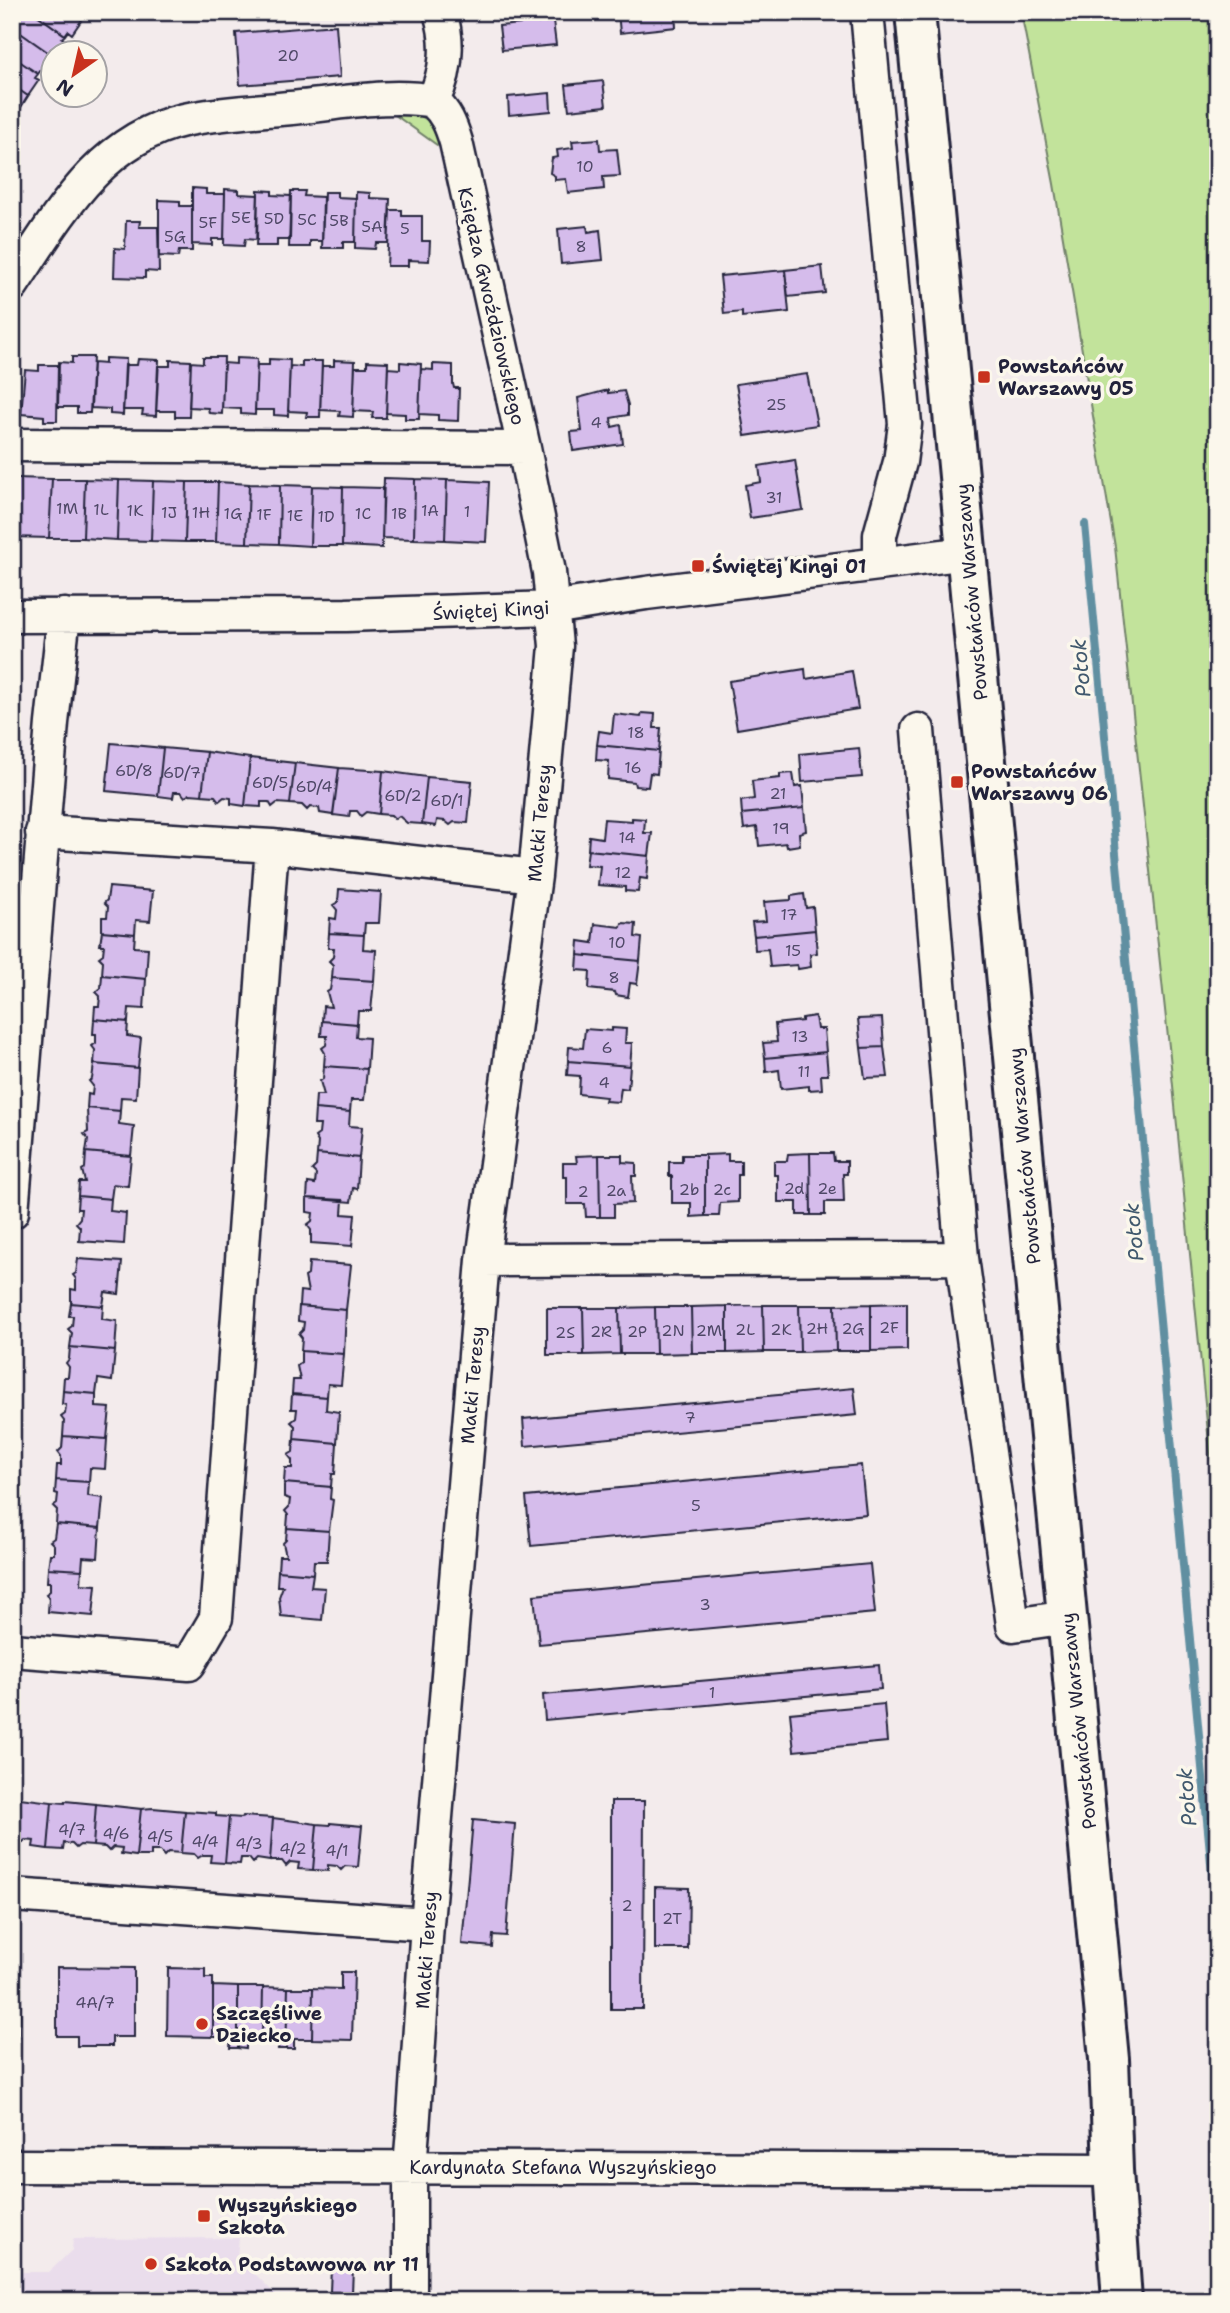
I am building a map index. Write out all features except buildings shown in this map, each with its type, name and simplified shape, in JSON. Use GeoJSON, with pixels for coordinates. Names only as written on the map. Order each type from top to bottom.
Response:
{"type":"FeatureCollection","features":[{"type":"Feature","properties":{"kind":"street"},"geometry":{"type":"LineString","coordinates":[[12,285],[76,190],[114,153],[152,131],[182,120],[217,115],[401,98],[433,102],[441,86],[446,62],[447,41],[440,12]]}},
{"type":"Feature","properties":{"kind":"street"},"geometry":{"type":"LineString","coordinates":[[867,12],[905,424],[900,462],[880,535],[880,564]]}},
{"type":"Feature","properties":{"kind":"street","name":"Powstańców Warszawy"},"geometry":{"type":"LineString","coordinates":[[915,12],[1109,2059],[1122,2301]]}},
{"type":"Feature","properties":{"kind":"street","name":"Księdza Gwoździowskiego"},"geometry":{"type":"LineString","coordinates":[[433,102],[451,124],[456,142],[524,448],[549,572],[552,608]]}},
{"type":"Feature","properties":{"kind":"street"},"geometry":{"type":"LineString","coordinates":[[12,445],[524,448]]}},
{"type":"Feature","properties":{"kind":"street","name":"Świętej Kingi"},"geometry":{"type":"LineString","coordinates":[[12,616],[346,615],[552,608],[646,593],[967,554]]}},
{"type":"Feature","properties":{"kind":"street","name":"Matki Teresy"},"geometry":{"type":"LineString","coordinates":[[410,2301],[410,2166],[483,1260],[535,876],[556,646],[552,608]]}},
{"type":"Feature","properties":{"kind":"street"},"geometry":{"type":"LineString","coordinates":[[12,1212],[42,831],[64,615]]}},
{"type":"Feature","properties":{"kind":"street"},"geometry":{"type":"LineString","coordinates":[[918,730],[962,1258],[1013,1625],[1068,1617]]}},
{"type":"Feature","properties":{"kind":"street"},"geometry":{"type":"LineString","coordinates":[[42,831],[272,846],[535,876]]}},
{"type":"Feature","properties":{"kind":"street"},"geometry":{"type":"LineString","coordinates":[[12,1650],[189,1664],[215,1618],[272,846]]}},
{"type":"Feature","properties":{"kind":"street"},"geometry":{"type":"LineString","coordinates":[[483,1260],[962,1258]]}},
{"type":"Feature","properties":{"kind":"street"},"geometry":{"type":"LineString","coordinates":[[12,1895],[428,1924]]}},
{"type":"Feature","properties":{"kind":"street","name":"Kardynała Stefana Wyszyńskiego"},"geometry":{"type":"LineString","coordinates":[[12,2166],[1113,2170]]}},
{"type":"Feature","properties":{"kind":"shaded area","name":"Szkoła Podstawowa nr 11"},"geometry":{"type":"Polygon","coordinates":[[[239,2238],[237,2256],[282,2301],[12,2301],[12,2272],[49,2272],[72,2250],[73,2239],[239,2238]]]}},
{"type":"Feature","properties":{"kind":"green space"},"geometry":{"type":"Polygon","coordinates":[[[1021,12],[1218,12],[1218,1532],[1115,547],[1054,184],[1021,12]]]}},
{"type":"Feature","properties":{"kind":"green space"},"geometry":{"type":"Polygon","coordinates":[[[395,110],[415,114],[427,120],[444,150],[395,115],[395,110]]]}},
{"type":"Feature","properties":{"kind":"waterway","name":"Potok"},"geometry":{"type":"LineString","coordinates":[[1085,524],[1218,1937]]}},
{"type":"Feature","properties":{"kind":"place","name":"Powstańców Warszawy 05"},"geometry":{"type":"Point","coordinates":[984,377]}},
{"type":"Feature","properties":{"kind":"place","name":"Świętej Kingi 01"},"geometry":{"type":"Point","coordinates":[698,566]}},
{"type":"Feature","properties":{"kind":"place","name":"Powstańców Warszawy 06"},"geometry":{"type":"Point","coordinates":[957,782]}},
{"type":"Feature","properties":{"kind":"place","name":"Szczęśliwe Dziecko"},"geometry":{"type":"Point","coordinates":[202,2024]}},
{"type":"Feature","properties":{"kind":"place","name":"Wyszyńskiego Szkoła"},"geometry":{"type":"Point","coordinates":[204,2216]}},
{"type":"Feature","properties":{"kind":"place","name":"Szkoła Podstawowa nr 11"},"geometry":{"type":"Point","coordinates":[151,2264]}}]}
